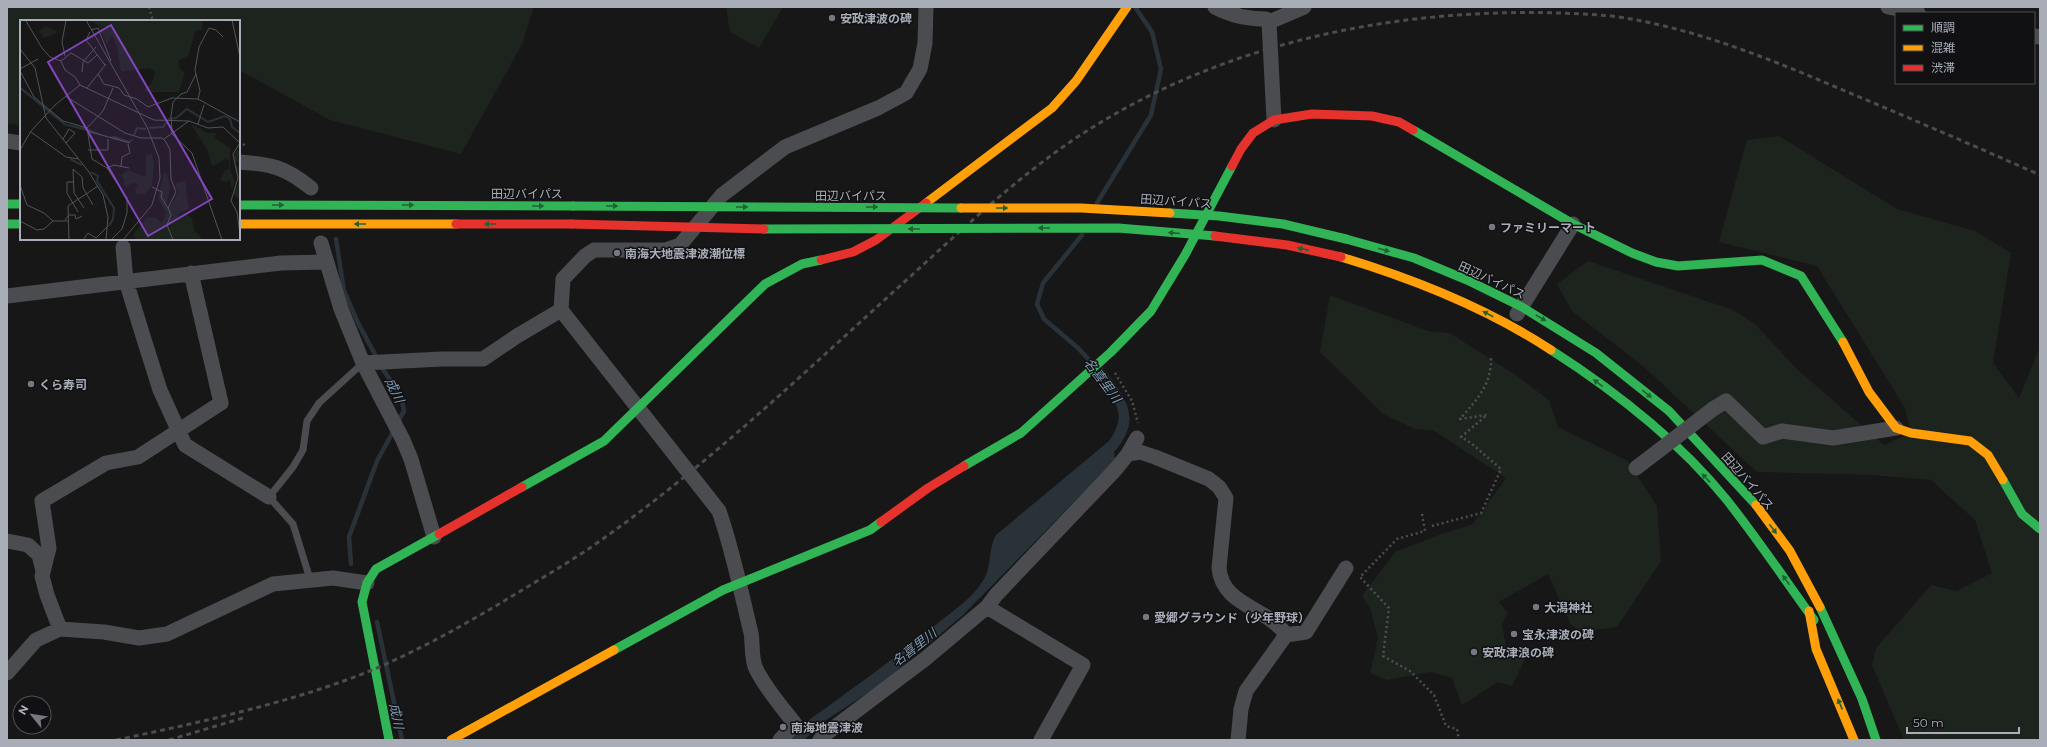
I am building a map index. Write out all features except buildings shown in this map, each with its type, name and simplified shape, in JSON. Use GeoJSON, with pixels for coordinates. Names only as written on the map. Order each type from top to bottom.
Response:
{"type":"FeatureCollection","features":[{"type":"Feature","properties":{"kind":"main road"},"geometry":{"type":"LineString","coordinates":[[389,740],[370,650],[362,602],[367,583],[376,569],[604,441],[765,284],[802,264],[853,252],[876,240],[1052,108],[1076,81],[1127,7]]}},
{"type":"Feature","properties":{"kind":"main road"},"geometry":{"type":"LineString","coordinates":[[451,740],[740,583],[870,530],[928,488],[1021,433],[1079,381],[1151,312],[1185,255],[1241,149],[1254,133],[1274,120],[1312,114],[1372,116],[1399,122],[1447,148],[1573,224],[1632,253],[1656,262],[1678,266],[1762,260],[1801,276],[1838,332],[1869,392],[1896,428],[1911,433],[1970,441],[1988,455],[2022,514],[2040,529]]}},
{"type":"Feature","properties":{"kind":"main road"},"geometry":{"type":"LineString","coordinates":[[7,204],[20,204]]}},
{"type":"Feature","properties":{"kind":"main road","name":"田辺バイパス"},"geometry":{"type":"LineString","coordinates":[[240,205],[1088,208],[1220,216],[1283,224],[1346,239],[1414,258],[1467,280],[1522,307],[1596,353],[1669,411],[1750,498],[1790,551],[1815,596],[1862,699],[1876,740]]}},
{"type":"Feature","properties":{"kind":"main road"},"geometry":{"type":"LineString","coordinates":[[7,224],[20,224]]}},
{"type":"Feature","properties":{"kind":"main road"},"geometry":{"type":"LineString","coordinates":[[240,224],[571,224],[803,230],[1118,228],[1240,238],[1287,245],[1341,257],[1384,270],[1429,287],[1477,308],[1510,325],[1579,368],[1668,437],[1726,499],[1809,611],[1824,640]]}},
{"type":"Feature","properties":{"kind":"main road"},"geometry":{"type":"LineString","coordinates":[[1790,551],[1818,590],[1841,629]]}},
{"type":"Feature","properties":{"kind":"main road"},"geometry":{"type":"LineString","coordinates":[[1809,611],[1816,649],[1854,740]]}},
{"type":"Feature","properties":{"kind":"street"},"geometry":{"type":"LineString","coordinates":[[782,740],[795,724],[768,691],[755,667],[752,639],[740,583],[730,542],[719,511],[561,310],[563,279],[594,250],[665,250],[680,245],[722,196],[785,147],[878,108],[906,93],[920,69],[925,43],[926,7]]}},
{"type":"Feature","properties":{"kind":"street"},"geometry":{"type":"LineString","coordinates":[[1215,7],[1229,15],[1248,19],[1304,7]]}},
{"type":"Feature","properties":{"kind":"street"},"geometry":{"type":"LineString","coordinates":[[1888,7],[1913,12]]}},
{"type":"Feature","properties":{"kind":"street"},"geometry":{"type":"LineString","coordinates":[[1267,16],[1274,120]]}},
{"type":"Feature","properties":{"kind":"street"},"geometry":{"type":"LineString","coordinates":[[7,141],[20,142]]}},
{"type":"Feature","properties":{"kind":"street"},"geometry":{"type":"LineString","coordinates":[[240,162],[269,164],[297,177],[311,188]]}},
{"type":"Feature","properties":{"kind":"street"},"geometry":{"type":"LineString","coordinates":[[1510,325],[1573,224]]}},
{"type":"Feature","properties":{"kind":"street"},"geometry":{"type":"LineString","coordinates":[[321,244],[341,309],[363,363],[403,440],[411,460],[434,537]]}},
{"type":"Feature","properties":{"kind":"street"},"geometry":{"type":"LineString","coordinates":[[124,248],[126,281],[160,390],[185,445],[269,497]]}},
{"type":"Feature","properties":{"kind":"street"},"geometry":{"type":"LineString","coordinates":[[7,296],[280,263],[326,262]]}},
{"type":"Feature","properties":{"kind":"street"},"geometry":{"type":"LineString","coordinates":[[60,629],[47,595],[42,576],[49,548],[42,501],[106,463],[138,457],[221,403],[192,273]]}},
{"type":"Feature","properties":{"kind":"street"},"geometry":{"type":"LineString","coordinates":[[363,363],[442,359],[483,359],[517,336],[561,310]]}},
{"type":"Feature","properties":{"kind":"street"},"geometry":{"type":"LineString","coordinates":[[1636,468],[1713,408],[1726,401],[1763,437],[1782,432],[1833,438],[1896,428]]}},
{"type":"Feature","properties":{"kind":"street"},"geometry":{"type":"LineString","coordinates":[[820,740],[823,736],[925,659],[987,607],[996,594],[1128,454],[1137,438]]}},
{"type":"Feature","properties":{"kind":"street"},"geometry":{"type":"LineString","coordinates":[[1128,454],[1140,452],[1156,456],[1209,479],[1219,486],[1226,498],[1219,568],[1220,578],[1232,595],[1274,621],[1286,635]]}},
{"type":"Feature","properties":{"kind":"street"},"geometry":{"type":"LineString","coordinates":[[7,541],[28,545],[39,555],[43,571]]}},
{"type":"Feature","properties":{"kind":"street"},"geometry":{"type":"LineString","coordinates":[[1238,740],[1241,709],[1246,691],[1286,635],[1306,632],[1346,568]]}},
{"type":"Feature","properties":{"kind":"street"},"geometry":{"type":"LineString","coordinates":[[7,673],[36,640],[60,629],[104,632],[139,638],[166,634],[273,584],[310,579],[333,578],[367,583]]}},
{"type":"Feature","properties":{"kind":"street"},"geometry":{"type":"LineString","coordinates":[[987,607],[1083,665],[1041,740]]}},
{"type":"Feature","properties":{"kind":"lane"},"geometry":{"type":"LineString","coordinates":[[310,579],[293,524],[269,497],[293,467],[303,450],[307,421],[319,403],[363,363]]}},
{"type":"Feature","properties":{"kind":"path"},"geometry":{"type":"LineString","coordinates":[[149,7],[152,20]]}},
{"type":"Feature","properties":{"kind":"path"},"geometry":{"type":"LineString","coordinates":[[1108,354],[1117,358],[1115,374],[1132,401],[1139,420],[1137,438]]}},
{"type":"Feature","properties":{"kind":"path"},"geometry":{"type":"LineString","coordinates":[[1432,526],[1481,513],[1501,469],[1471,443],[1461,437],[1487,415],[1460,419],[1483,393],[1492,365],[1491,356]]}},
{"type":"Feature","properties":{"kind":"path"},"geometry":{"type":"LineString","coordinates":[[1422,514],[1426,531],[1397,539],[1360,577],[1389,608],[1383,656],[1410,671],[1434,695],[1446,726],[1457,729],[1459,740]]}},
{"type":"Feature","properties":{"kind":"shaded area"},"geometry":{"type":"Polygon","coordinates":[[[7,7],[534,7],[522,44],[461,154],[330,120],[240,71],[240,20],[20,20],[20,125],[7,124],[7,7]]]}},
{"type":"Feature","properties":{"kind":"shaded area"},"geometry":{"type":"Polygon","coordinates":[[[726,7],[783,7],[759,48],[730,32],[726,7]]]}},
{"type":"Feature","properties":{"kind":"shaded area"},"geometry":{"type":"Polygon","coordinates":[[[1779,136],[1897,209],[1975,231],[2011,253],[1993,363],[2019,398],[2040,347],[2040,740],[1904,740],[1872,665],[1876,648],[1931,585],[1957,591],[1992,573],[1975,520],[1931,480],[1873,475],[1757,472],[1644,367],[1572,311],[1557,284],[1588,261],[1733,310],[1755,324],[1797,369],[1884,445],[1911,433],[1905,408],[1817,266],[1719,242],[1747,140],[1779,136]]]}},
{"type":"Feature","properties":{"kind":"shaded area"},"geometry":{"type":"Polygon","coordinates":[[[1330,295],[1428,331],[1450,333],[1517,376],[1549,400],[1558,427],[1628,461],[1657,506],[1661,561],[1617,627],[1581,632],[1571,625],[1548,574],[1499,602],[1508,613],[1502,624],[1506,647],[1525,659],[1512,686],[1498,682],[1462,705],[1452,678],[1431,672],[1387,680],[1370,673],[1378,638],[1370,608],[1362,596],[1395,552],[1473,524],[1506,478],[1433,430],[1415,429],[1383,414],[1320,352],[1330,295]]]}},
{"type":"Feature","properties":{"kind":"water"},"geometry":{"type":"Polygon","coordinates":[[[1102,367],[1118,388],[1128,408],[1128,429],[1123,440],[1114,452],[1115,460],[963,615],[880,685],[826,720],[804,740],[786,740],[798,728],[869,677],[957,608],[975,592],[986,574],[992,545],[996,535],[1109,441],[1115,431],[1119,414],[1113,399],[1095,374],[1102,367]]]}},
{"type":"Feature","properties":{"kind":"waterway","name":"名喜里川"},"geometry":{"type":"LineString","coordinates":[[1097,203],[1151,115],[1161,69],[1152,32],[1135,7]]}},
{"type":"Feature","properties":{"kind":"waterway","name":"名喜里川"},"geometry":{"type":"LineString","coordinates":[[1082,235],[1043,283],[1037,304],[1044,319],[1078,348],[1091,362]]}},
{"type":"Feature","properties":{"kind":"waterway","name":"成川"},"geometry":{"type":"LineString","coordinates":[[336,239],[344,291],[358,323],[384,371],[401,396],[404,411],[397,423]]}},
{"type":"Feature","properties":{"kind":"waterway","name":"成川"},"geometry":{"type":"LineString","coordinates":[[351,564],[349,537],[377,461],[394,430]]}},
{"type":"Feature","properties":{"kind":"waterway","name":"成川"},"geometry":{"type":"LineString","coordinates":[[377,622],[402,740]]}},
{"type":"Feature","properties":{"kind":"railway"},"geometry":{"type":"LineString","coordinates":[[116,740],[201,722],[256,708],[311,692],[360,675],[444,635],[551,573],[597,543],[680,481],[759,414],[981,213],[1053,154],[1115,114],[1180,81],[1249,55],[1319,36],[1392,22],[1465,14],[1539,13],[1612,16],[1674,28],[1763,57],[2040,175]]}},
{"type":"Feature","properties":{"kind":"railway"},"geometry":{"type":"LineString","coordinates":[[169,740],[243,718]]}},
{"type":"Feature","properties":{"kind":"traffic: fast"},"geometry":{"type":"LineString","coordinates":[[1413,130],[1573,224],[1632,253],[1656,262],[1678,266],[1762,260],[1801,276],[1843,342]]}},
{"type":"Feature","properties":{"kind":"traffic: fast"},"geometry":{"type":"LineString","coordinates":[[964,466],[1021,433],[1111,352],[1151,311],[1185,255],[1232,166]]}},
{"type":"Feature","properties":{"kind":"traffic: fast"},"geometry":{"type":"LineString","coordinates":[[7,204],[20,204]]}},
{"type":"Feature","properties":{"kind":"traffic: fast"},"geometry":{"type":"LineString","coordinates":[[240,205],[573,206]]}},
{"type":"Feature","properties":{"kind":"traffic: fast"},"geometry":{"type":"LineString","coordinates":[[573,206],[961,208]]}},
{"type":"Feature","properties":{"kind":"traffic: fast"},"geometry":{"type":"LineString","coordinates":[[1170,213],[1219,216],[1283,224],[1346,239]]}},
{"type":"Feature","properties":{"kind":"traffic: fast"},"geometry":{"type":"LineString","coordinates":[[7,224],[20,224]]}},
{"type":"Feature","properties":{"kind":"traffic: fast"},"geometry":{"type":"LineString","coordinates":[[764,229],[1118,228],[1215,236]]}},
{"type":"Feature","properties":{"kind":"traffic: fast"},"geometry":{"type":"LineString","coordinates":[[1346,239],[1414,258],[1467,280],[1522,307],[1596,353],[1669,411],[1756,505]]}},
{"type":"Feature","properties":{"kind":"traffic: fast"},"geometry":{"type":"LineString","coordinates":[[522,487],[604,441],[765,284],[802,264],[821,260]]}},
{"type":"Feature","properties":{"kind":"traffic: fast"},"geometry":{"type":"LineString","coordinates":[[1551,350],[1599,382],[1622,400],[1666,437],[1707,477],[1726,499],[1760,544],[1814,620]]}},
{"type":"Feature","properties":{"kind":"traffic: fast"},"geometry":{"type":"LineString","coordinates":[[2003,480],[2022,514],[2040,529]]}},
{"type":"Feature","properties":{"kind":"traffic: fast"},"geometry":{"type":"LineString","coordinates":[[614,650],[723,590],[870,530],[881,522]]}},
{"type":"Feature","properties":{"kind":"traffic: fast"},"geometry":{"type":"LineString","coordinates":[[389,740],[362,602],[367,583],[376,569],[439,534]]}},
{"type":"Feature","properties":{"kind":"traffic: fast"},"geometry":{"type":"LineString","coordinates":[[1820,607],[1862,699],[1876,740]]}},
{"type":"Feature","properties":{"kind":"traffic: slow"},"geometry":{"type":"LineString","coordinates":[[926,203],[1052,108],[1076,81],[1127,7]]}},
{"type":"Feature","properties":{"kind":"traffic: slow"},"geometry":{"type":"LineString","coordinates":[[961,208],[1081,208],[1170,213]]}},
{"type":"Feature","properties":{"kind":"traffic: slow"},"geometry":{"type":"LineString","coordinates":[[240,224],[456,224]]}},
{"type":"Feature","properties":{"kind":"traffic: slow"},"geometry":{"type":"LineString","coordinates":[[1341,257],[1396,275],[1449,296],[1501,321],[1551,350]]}},
{"type":"Feature","properties":{"kind":"traffic: slow"},"geometry":{"type":"LineString","coordinates":[[1843,342],[1869,392],[1896,428],[1911,433],[1970,441],[1988,455],[2003,480]]}},
{"type":"Feature","properties":{"kind":"traffic: slow"},"geometry":{"type":"LineString","coordinates":[[1756,505],[1790,551],[1820,607]]}},
{"type":"Feature","properties":{"kind":"traffic: slow"},"geometry":{"type":"LineString","coordinates":[[1809,611],[1816,649],[1854,740]]}},
{"type":"Feature","properties":{"kind":"traffic: slow"},"geometry":{"type":"LineString","coordinates":[[451,740],[614,650]]}},
{"type":"Feature","properties":{"kind":"traffic: jam"},"geometry":{"type":"LineString","coordinates":[[1232,166],[1241,149],[1253,133],[1274,120],[1312,114],[1372,116],[1399,122],[1413,130]]}},
{"type":"Feature","properties":{"kind":"traffic: jam"},"geometry":{"type":"LineString","coordinates":[[821,260],[853,252],[876,240],[926,203]]}},
{"type":"Feature","properties":{"kind":"traffic: jam"},"geometry":{"type":"LineString","coordinates":[[456,224],[571,224]]}},
{"type":"Feature","properties":{"kind":"traffic: jam"},"geometry":{"type":"LineString","coordinates":[[571,224],[764,229]]}},
{"type":"Feature","properties":{"kind":"traffic: jam"},"geometry":{"type":"LineString","coordinates":[[1215,236],[1287,245],[1341,257]]}},
{"type":"Feature","properties":{"kind":"traffic: jam"},"geometry":{"type":"LineString","coordinates":[[881,522],[928,488],[964,466]]}},
{"type":"Feature","properties":{"kind":"traffic: jam"},"geometry":{"type":"LineString","coordinates":[[439,534],[522,487]]}},
{"type":"Feature","properties":{"kind":"place","name":"安政津波の碑"},"geometry":{"type":"Point","coordinates":[832,18]}},
{"type":"Feature","properties":{"kind":"place","name":"ファミリーマート"},"geometry":{"type":"Point","coordinates":[1492,227]}},
{"type":"Feature","properties":{"kind":"place","name":"南海大地震津波潮位標"},"geometry":{"type":"Point","coordinates":[617,253]}},
{"type":"Feature","properties":{"kind":"place","name":"くら寿司"},"geometry":{"type":"Point","coordinates":[31,384]}},
{"type":"Feature","properties":{"kind":"place","name":"大潟神社"},"geometry":{"type":"Point","coordinates":[1536,607]}},
{"type":"Feature","properties":{"kind":"place","name":"愛郷グラウンド（少年野球）"},"geometry":{"type":"Point","coordinates":[1146,617]}},
{"type":"Feature","properties":{"kind":"place","name":"宝永津波の碑"},"geometry":{"type":"Point","coordinates":[1514,634]}},
{"type":"Feature","properties":{"kind":"place","name":"安政津浪の碑"},"geometry":{"type":"Point","coordinates":[1474,652]}},
{"type":"Feature","properties":{"kind":"place","name":"南海地震津波"},"geometry":{"type":"Point","coordinates":[783,727]}}]}
